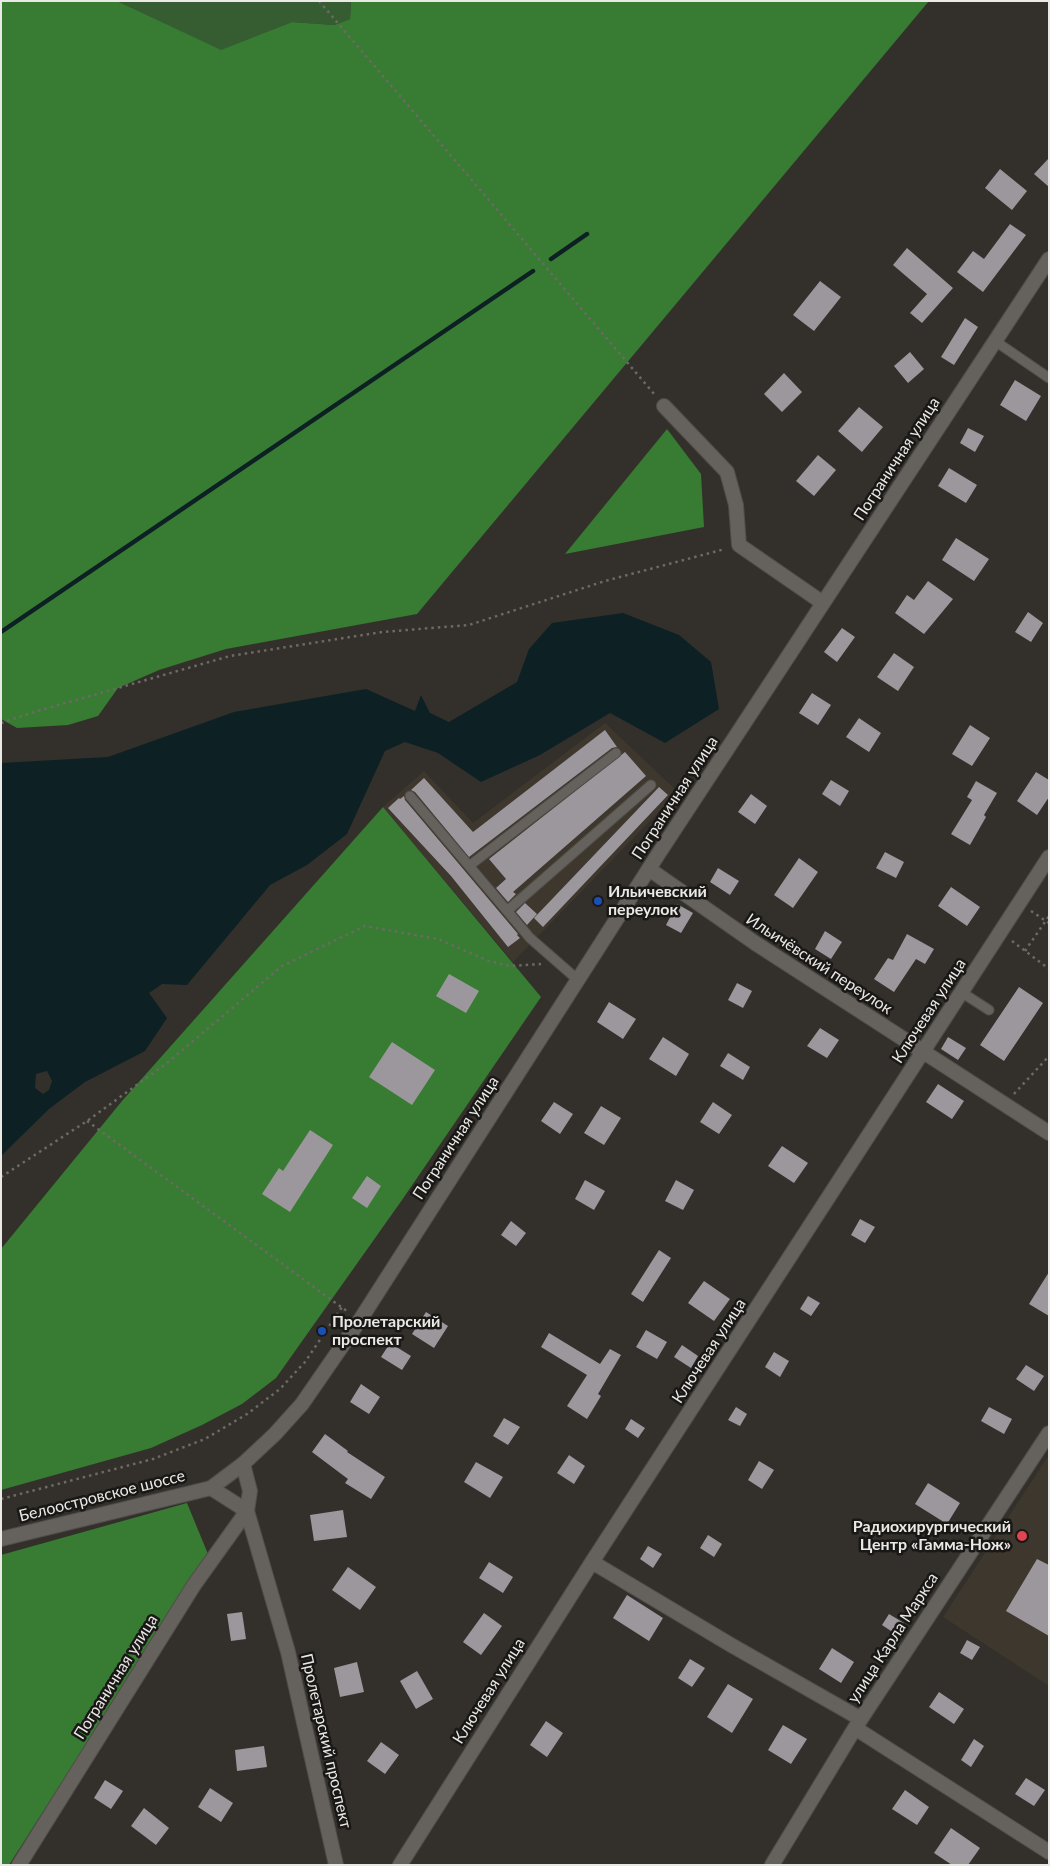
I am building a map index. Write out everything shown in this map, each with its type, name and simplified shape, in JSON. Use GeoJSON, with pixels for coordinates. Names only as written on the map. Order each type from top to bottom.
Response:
{"type":"FeatureCollection","features":[{"type":"Feature","properties":{"kind":"street","name":"Пограничная улица"},"geometry":{"type":"LineString","coordinates":[[211,1488],[243,1464],[275,1434],[302,1404],[360,1320],[649,869],[1049,259]]}},
{"type":"Feature","properties":{"kind":"street"},"geometry":{"type":"LineString","coordinates":[[664,406],[727,472],[736,505],[739,545],[824,603]]}},
{"type":"Feature","properties":{"kind":"street","name":"Ключевая улица"},"geometry":{"type":"LineString","coordinates":[[400,1865],[592,1562],[1049,857]]}},
{"type":"Feature","properties":{"kind":"street","name":"Ильичёвский переулок"},"geometry":{"type":"LineString","coordinates":[[649,869],[755,943],[1049,1133]]}},
{"type":"Feature","properties":{"kind":"street","name":"улица Карла Маркса"},"geometry":{"type":"LineString","coordinates":[[772,1865],[858,1723],[1049,1434]]}},
{"type":"Feature","properties":{"kind":"street","name":"Пролетарский проспект"},"geometry":{"type":"LineString","coordinates":[[243,1464],[250,1491],[247,1511],[288,1652],[336,1865]]}},
{"type":"Feature","properties":{"kind":"street"},"geometry":{"type":"LineString","coordinates":[[211,1488],[247,1511]]}},
{"type":"Feature","properties":{"kind":"street","name":"Белоостровское шоссе"},"geometry":{"type":"LineString","coordinates":[[1,1539],[211,1488]]}},
{"type":"Feature","properties":{"kind":"street","name":"Пограничная улица"},"geometry":{"type":"LineString","coordinates":[[19,1865],[194,1585],[247,1511]]}},
{"type":"Feature","properties":{"kind":"street"},"geometry":{"type":"LineString","coordinates":[[592,1562],[731,1644],[858,1723],[1049,1852]]}},
{"type":"Feature","properties":{"kind":"lane"},"geometry":{"type":"LineString","coordinates":[[994,341],[1049,378]]}},
{"type":"Feature","properties":{"kind":"lane"},"geometry":{"type":"LineString","coordinates":[[469,866],[616,753]]}},
{"type":"Feature","properties":{"kind":"lane"},"geometry":{"type":"LineString","coordinates":[[507,911],[651,785]]}},
{"type":"Feature","properties":{"kind":"lane"},"geometry":{"type":"LineString","coordinates":[[410,796],[530,938],[557,964],[578,980]]}},
{"type":"Feature","properties":{"kind":"lane"},"geometry":{"type":"LineString","coordinates":[[962,992],[989,1010]]}},
{"type":"Feature","properties":{"kind":"path"},"geometry":{"type":"LineString","coordinates":[[319,1],[664,406]]}},
{"type":"Feature","properties":{"kind":"path"},"geometry":{"type":"LineString","coordinates":[[1,723],[230,656],[382,632],[469,626],[605,581],[739,545]]}},
{"type":"Feature","properties":{"kind":"path"},"geometry":{"type":"LineString","coordinates":[[1019,903],[1047,922]]}},
{"type":"Feature","properties":{"kind":"path"},"geometry":{"type":"LineString","coordinates":[[1026,951],[1047,922],[1049,916]]}},
{"type":"Feature","properties":{"kind":"path"},"geometry":{"type":"LineString","coordinates":[[1,1177],[86,1121],[167,1063],[282,966],[365,926],[438,940],[489,961],[510,966],[557,964]]}},
{"type":"Feature","properties":{"kind":"path"},"geometry":{"type":"LineString","coordinates":[[1000,932],[1049,969]]}},
{"type":"Feature","properties":{"kind":"path"},"geometry":{"type":"LineString","coordinates":[[1005,1104],[1049,1056]]}},
{"type":"Feature","properties":{"kind":"path"},"geometry":{"type":"LineString","coordinates":[[86,1121],[360,1320]]}},
{"type":"Feature","properties":{"kind":"path"},"geometry":{"type":"LineString","coordinates":[[1,1499],[153,1459],[205,1438],[248,1414],[280,1389],[304,1362],[342,1307]]}},
{"type":"Feature","properties":{"kind":"shaded area"},"geometry":{"type":"Polygon","coordinates":[[[605,723],[678,792],[513,962],[383,807],[424,771],[473,823],[605,723]]]}},
{"type":"Feature","properties":{"kind":"shaded area","name":"Радиохирургический Центр «Гамма-Нож»"},"geometry":{"type":"Polygon","coordinates":[[[1049,1455],[1049,1686],[943,1617],[1049,1455]]]}},
{"type":"Feature","properties":{"kind":"green space"},"geometry":{"type":"Polygon","coordinates":[[[1,1],[117,1],[221,50],[292,22],[334,25],[350,19],[351,1],[929,1],[417,614],[226,649],[159,670],[118,688],[98,716],[68,725],[17,728],[1,719],[1,1]]]}},
{"type":"Feature","properties":{"kind":"green space"},"geometry":{"type":"Polygon","coordinates":[[[117,1],[351,1],[350,19],[334,25],[292,22],[221,51],[117,1]]]}},
{"type":"Feature","properties":{"kind":"green space"},"geometry":{"type":"Polygon","coordinates":[[[667,429],[701,474],[704,527],[565,554],[667,429]]]}},
{"type":"Feature","properties":{"kind":"green space"},"geometry":{"type":"Polygon","coordinates":[[[383,807],[541,997],[402,1200],[276,1378],[242,1404],[151,1448],[1,1490],[1,1249],[122,1101],[383,807]]]}},
{"type":"Feature","properties":{"kind":"green space"},"geometry":{"type":"Polygon","coordinates":[[[187,1503],[208,1554],[9,1865],[1,1865],[1,1555],[187,1503]]]}},
{"type":"Feature","properties":{"kind":"water"},"geometry":{"type":"Polygon","coordinates":[[[623,613],[679,635],[711,662],[719,709],[665,743],[610,713],[540,755],[481,782],[438,753],[405,742],[385,751],[347,834],[307,865],[270,885],[187,985],[162,984],[149,993],[167,1018],[145,1051],[85,1082],[49,1109],[1,1156],[1,763],[108,757],[234,712],[366,689],[415,711],[421,695],[430,713],[449,722],[517,682],[529,649],[552,623],[623,613]],[[47,1071],[36,1074],[35,1088],[43,1094],[49,1090],[52,1081],[47,1071]]]}},
{"type":"Feature","properties":{"kind":"building"},"geometry":{"type":"Polygon","coordinates":[[[1049,158],[1049,187],[1034,174],[1049,158]]]}},
{"type":"Feature","properties":{"kind":"building"},"geometry":{"type":"Polygon","coordinates":[[[1000,169],[1027,191],[1012,210],[985,188],[1000,169]]]}},
{"type":"Feature","properties":{"kind":"building"},"geometry":{"type":"Polygon","coordinates":[[[1010,224],[1026,235],[983,292],[957,272],[973,251],[984,259],[1010,224]]]}},
{"type":"Feature","properties":{"kind":"building"},"geometry":{"type":"Polygon","coordinates":[[[907,248],[953,288],[922,323],[910,313],[927,294],[893,265],[907,248]]]}},
{"type":"Feature","properties":{"kind":"building"},"geometry":{"type":"Polygon","coordinates":[[[820,281],[841,297],[814,331],[793,315],[820,281]]]}},
{"type":"Feature","properties":{"kind":"building"},"geometry":{"type":"Polygon","coordinates":[[[965,318],[978,327],[954,365],[941,357],[965,318]]]}},
{"type":"Feature","properties":{"kind":"building"},"geometry":{"type":"Polygon","coordinates":[[[910,352],[924,369],[908,383],[894,366],[910,352]]]}},
{"type":"Feature","properties":{"kind":"building"},"geometry":{"type":"Polygon","coordinates":[[[784,373],[802,392],[782,412],[764,394],[784,373]]]}},
{"type":"Feature","properties":{"kind":"building"},"geometry":{"type":"Polygon","coordinates":[[[1015,380],[1041,396],[1026,421],[1000,405],[1015,380]]]}},
{"type":"Feature","properties":{"kind":"building"},"geometry":{"type":"Polygon","coordinates":[[[859,407],[883,427],[862,452],[838,431],[859,407]]]}},
{"type":"Feature","properties":{"kind":"building"},"geometry":{"type":"Polygon","coordinates":[[[968,428],[984,436],[975,452],[960,443],[968,428]]]}},
{"type":"Feature","properties":{"kind":"building"},"geometry":{"type":"Polygon","coordinates":[[[818,455],[836,470],[814,496],[796,481],[818,455]]]}},
{"type":"Feature","properties":{"kind":"building"},"geometry":{"type":"Polygon","coordinates":[[[949,468],[977,485],[966,503],[938,486],[949,468]]]}},
{"type":"Feature","properties":{"kind":"building"},"geometry":{"type":"Polygon","coordinates":[[[956,538],[989,559],[974,581],[942,560],[956,538]]]}},
{"type":"Feature","properties":{"kind":"building"},"geometry":{"type":"Polygon","coordinates":[[[928,581],[953,599],[924,634],[895,613],[907,595],[914,600],[928,581]]]}},
{"type":"Feature","properties":{"kind":"building"},"geometry":{"type":"Polygon","coordinates":[[[1028,612],[1043,623],[1031,642],[1015,632],[1028,612]]]}},
{"type":"Feature","properties":{"kind":"building"},"geometry":{"type":"Polygon","coordinates":[[[842,628],[855,637],[837,662],[824,652],[842,628]]]}},
{"type":"Feature","properties":{"kind":"building"},"geometry":{"type":"Polygon","coordinates":[[[894,653],[914,667],[898,691],[877,677],[894,653]]]}},
{"type":"Feature","properties":{"kind":"building"},"geometry":{"type":"Polygon","coordinates":[[[812,693],[831,705],[818,725],[799,713],[812,693]]]}},
{"type":"Feature","properties":{"kind":"building"},"geometry":{"type":"Polygon","coordinates":[[[859,718],[881,733],[869,752],[846,737],[859,718]]]}},
{"type":"Feature","properties":{"kind":"building"},"geometry":{"type":"Polygon","coordinates":[[[970,725],[990,738],[972,766],[952,754],[970,725]]]}},
{"type":"Feature","properties":{"kind":"building"},"geometry":{"type":"Polygon","coordinates":[[[605,730],[617,747],[612,748],[469,857],[415,792],[411,790],[424,778],[473,832],[605,730]]]}},
{"type":"Feature","properties":{"kind":"building"},"geometry":{"type":"Polygon","coordinates":[[[625,752],[646,776],[513,892],[516,894],[508,902],[496,888],[506,879],[489,859],[625,752]]]}},
{"type":"Feature","properties":{"kind":"building"},"geometry":{"type":"Polygon","coordinates":[[[1036,772],[1049,780],[1049,797],[1037,815],[1017,801],[1036,772]]]}},
{"type":"Feature","properties":{"kind":"building"},"geometry":{"type":"Polygon","coordinates":[[[831,780],[849,791],[840,806],[822,794],[831,780]]]}},
{"type":"Feature","properties":{"kind":"building"},"geometry":{"type":"Polygon","coordinates":[[[976,781],[997,793],[970,845],[951,834],[972,800],[967,797],[976,781]]]}},
{"type":"Feature","properties":{"kind":"building"},"geometry":{"type":"Polygon","coordinates":[[[659,787],[668,795],[543,927],[534,918],[659,787]]]}},
{"type":"Feature","properties":{"kind":"building"},"geometry":{"type":"Polygon","coordinates":[[[751,794],[767,806],[755,824],[738,812],[751,794]]]}},
{"type":"Feature","properties":{"kind":"building"},"geometry":{"type":"Polygon","coordinates":[[[404,796],[405,800],[520,938],[508,947],[451,876],[388,808],[404,796]]]}},
{"type":"Feature","properties":{"kind":"building"},"geometry":{"type":"Polygon","coordinates":[[[885,852],[904,862],[896,878],[876,868],[885,852]]]}},
{"type":"Feature","properties":{"kind":"building"},"geometry":{"type":"Polygon","coordinates":[[[799,858],[818,872],[793,908],[774,895],[799,858]]]}},
{"type":"Feature","properties":{"kind":"building"},"geometry":{"type":"Polygon","coordinates":[[[718,868],[739,881],[730,895],[710,882],[718,868]]]}},
{"type":"Feature","properties":{"kind":"building"},"geometry":{"type":"Polygon","coordinates":[[[951,887],[980,907],[967,926],[938,906],[951,887]]]}},
{"type":"Feature","properties":{"kind":"building"},"geometry":{"type":"Polygon","coordinates":[[[525,903],[537,914],[527,925],[516,912],[525,903]]]}},
{"type":"Feature","properties":{"kind":"building"},"geometry":{"type":"Polygon","coordinates":[[[677,904],[693,913],[681,933],[666,925],[677,904]]]}},
{"type":"Feature","properties":{"kind":"building"},"geometry":{"type":"Polygon","coordinates":[[[825,931],[842,942],[831,959],[815,949],[825,931]]]}},
{"type":"Feature","properties":{"kind":"building"},"geometry":{"type":"Polygon","coordinates":[[[907,934],[934,949],[925,964],[916,959],[894,992],[874,979],[888,958],[893,960],[907,934]]]}},
{"type":"Feature","properties":{"kind":"building"},"geometry":{"type":"Polygon","coordinates":[[[449,974],[479,991],[466,1013],[436,996],[449,974]]]}},
{"type":"Feature","properties":{"kind":"building"},"geometry":{"type":"Polygon","coordinates":[[[737,983],[752,991],[743,1008],[728,1000],[737,983]]]}},
{"type":"Feature","properties":{"kind":"building"},"geometry":{"type":"Polygon","coordinates":[[[1019,987],[1043,1003],[1004,1061],[980,1045],[1019,987]]]}},
{"type":"Feature","properties":{"kind":"building"},"geometry":{"type":"Polygon","coordinates":[[[609,1002],[636,1019],[623,1039],[597,1022],[609,1002]]]}},
{"type":"Feature","properties":{"kind":"building"},"geometry":{"type":"Polygon","coordinates":[[[820,1028],[839,1040],[827,1058],[807,1046],[820,1028]]]}},
{"type":"Feature","properties":{"kind":"building"},"geometry":{"type":"Polygon","coordinates":[[[663,1037],[689,1054],[676,1076],[649,1059],[663,1037]]]}},
{"type":"Feature","properties":{"kind":"building"},"geometry":{"type":"Polygon","coordinates":[[[948,1037],[966,1048],[958,1060],[941,1049],[948,1037]]]}},
{"type":"Feature","properties":{"kind":"building"},"geometry":{"type":"Polygon","coordinates":[[[392,1042],[435,1070],[412,1105],[369,1077],[392,1042]]]}},
{"type":"Feature","properties":{"kind":"building"},"geometry":{"type":"Polygon","coordinates":[[[728,1053],[750,1067],[743,1080],[720,1066],[728,1053]]]}},
{"type":"Feature","properties":{"kind":"building"},"geometry":{"type":"Polygon","coordinates":[[[938,1084],[964,1101],[952,1119],[926,1102],[938,1084]]]}},
{"type":"Feature","properties":{"kind":"building"},"geometry":{"type":"Polygon","coordinates":[[[554,1102],[573,1114],[560,1134],[541,1121],[554,1102]]]}},
{"type":"Feature","properties":{"kind":"building"},"geometry":{"type":"Polygon","coordinates":[[[713,1102],[732,1115],[719,1134],[700,1122],[713,1102]]]}},
{"type":"Feature","properties":{"kind":"building"},"geometry":{"type":"Polygon","coordinates":[[[601,1106],[621,1118],[604,1145],[584,1133],[601,1106]]]}},
{"type":"Feature","properties":{"kind":"building"},"geometry":{"type":"Polygon","coordinates":[[[310,1130],[333,1145],[290,1212],[262,1194],[279,1168],[283,1171],[310,1130]]]}},
{"type":"Feature","properties":{"kind":"building"},"geometry":{"type":"Polygon","coordinates":[[[782,1146],[808,1163],[794,1183],[768,1166],[782,1146]]]}},
{"type":"Feature","properties":{"kind":"building"},"geometry":{"type":"Polygon","coordinates":[[[367,1176],[381,1186],[367,1208],[352,1198],[367,1176]]]}},
{"type":"Feature","properties":{"kind":"building"},"geometry":{"type":"Polygon","coordinates":[[[585,1180],[605,1191],[594,1210],[575,1199],[585,1180]]]}},
{"type":"Feature","properties":{"kind":"building"},"geometry":{"type":"Polygon","coordinates":[[[676,1180],[694,1190],[683,1210],[665,1201],[676,1180]]]}},
{"type":"Feature","properties":{"kind":"building"},"geometry":{"type":"Polygon","coordinates":[[[860,1219],[875,1227],[865,1243],[851,1235],[860,1219]]]}},
{"type":"Feature","properties":{"kind":"building"},"geometry":{"type":"Polygon","coordinates":[[[511,1221],[526,1233],[516,1246],[501,1235],[511,1221]]]}},
{"type":"Feature","properties":{"kind":"building"},"geometry":{"type":"Polygon","coordinates":[[[659,1250],[671,1258],[643,1302],[631,1294],[659,1250]]]}},
{"type":"Feature","properties":{"kind":"building"},"geometry":{"type":"Polygon","coordinates":[[[1049,1272],[1049,1316],[1029,1304],[1049,1272]]]}},
{"type":"Feature","properties":{"kind":"building"},"geometry":{"type":"Polygon","coordinates":[[[704,1281],[730,1299],[714,1321],[688,1303],[704,1281]]]}},
{"type":"Feature","properties":{"kind":"building"},"geometry":{"type":"Polygon","coordinates":[[[808,1296],[820,1303],[811,1316],[800,1309],[808,1296]]]}},
{"type":"Feature","properties":{"kind":"building"},"geometry":{"type":"Polygon","coordinates":[[[426,1312],[448,1326],[434,1348],[412,1334],[426,1312]]]}},
{"type":"Feature","properties":{"kind":"building"},"geometry":{"type":"Polygon","coordinates":[[[646,1330],[667,1342],[657,1359],[636,1347],[646,1330]]]}},
{"type":"Feature","properties":{"kind":"building"},"geometry":{"type":"Polygon","coordinates":[[[549,1333],[600,1364],[610,1349],[621,1355],[598,1394],[601,1396],[587,1419],[567,1406],[587,1375],[541,1347],[549,1333]]]}},
{"type":"Feature","properties":{"kind":"building"},"geometry":{"type":"Polygon","coordinates":[[[390,1343],[411,1356],[402,1370],[381,1357],[390,1343]]]}},
{"type":"Feature","properties":{"kind":"building"},"geometry":{"type":"Polygon","coordinates":[[[682,1345],[698,1356],[691,1368],[674,1357],[682,1345]]]}},
{"type":"Feature","properties":{"kind":"building"},"geometry":{"type":"Polygon","coordinates":[[[774,1352],[789,1361],[780,1377],[765,1367],[774,1352]]]}},
{"type":"Feature","properties":{"kind":"building"},"geometry":{"type":"Polygon","coordinates":[[[1026,1365],[1044,1376],[1034,1391],[1016,1379],[1026,1365]]]}},
{"type":"Feature","properties":{"kind":"building"},"geometry":{"type":"Polygon","coordinates":[[[361,1384],[380,1397],[369,1414],[350,1402],[361,1384]]]}},
{"type":"Feature","properties":{"kind":"building"},"geometry":{"type":"Polygon","coordinates":[[[736,1407],[747,1414],[740,1426],[728,1420],[736,1407]]]}},
{"type":"Feature","properties":{"kind":"building"},"geometry":{"type":"Polygon","coordinates":[[[989,1407],[1012,1419],[1004,1434],[981,1421],[989,1407]]]}},
{"type":"Feature","properties":{"kind":"building"},"geometry":{"type":"Polygon","coordinates":[[[504,1418],[520,1427],[508,1445],[493,1436],[504,1418]]]}},
{"type":"Feature","properties":{"kind":"building"},"geometry":{"type":"Polygon","coordinates":[[[631,1419],[645,1428],[638,1438],[625,1429],[631,1419]]]}},
{"type":"Feature","properties":{"kind":"building"},"geometry":{"type":"Polygon","coordinates":[[[325,1434],[347,1452],[385,1477],[371,1499],[345,1483],[348,1479],[312,1452],[325,1434]]]}},
{"type":"Feature","properties":{"kind":"building"},"geometry":{"type":"Polygon","coordinates":[[[569,1455],[585,1466],[574,1484],[557,1473],[569,1455]]]}},
{"type":"Feature","properties":{"kind":"building"},"geometry":{"type":"Polygon","coordinates":[[[759,1461],[774,1470],[762,1489],[748,1480],[759,1461]]]}},
{"type":"Feature","properties":{"kind":"building"},"geometry":{"type":"Polygon","coordinates":[[[476,1462],[503,1477],[490,1498],[464,1482],[476,1462]]]}},
{"type":"Feature","properties":{"kind":"building"},"geometry":{"type":"Polygon","coordinates":[[[928,1483],[960,1503],[947,1524],[915,1504],[928,1483]]]}},
{"type":"Feature","properties":{"kind":"building"},"geometry":{"type":"Polygon","coordinates":[[[343,1510],[347,1537],[314,1541],[310,1515],[343,1510]]]}},
{"type":"Feature","properties":{"kind":"building"},"geometry":{"type":"Polygon","coordinates":[[[708,1535],[722,1544],[714,1557],[700,1548],[708,1535]]]}},
{"type":"Feature","properties":{"kind":"building"},"geometry":{"type":"Polygon","coordinates":[[[648,1546],[662,1554],[653,1568],[640,1559],[648,1546]]]}},
{"type":"Feature","properties":{"kind":"building"},"geometry":{"type":"Polygon","coordinates":[[[1037,1559],[1049,1565],[1049,1636],[1006,1611],[1037,1559]]]}},
{"type":"Feature","properties":{"kind":"building"},"geometry":{"type":"Polygon","coordinates":[[[489,1562],[513,1577],[503,1593],[479,1578],[489,1562]]]}},
{"type":"Feature","properties":{"kind":"building"},"geometry":{"type":"Polygon","coordinates":[[[348,1567],[376,1587],[360,1610],[332,1590],[348,1567]]]}},
{"type":"Feature","properties":{"kind":"building"},"geometry":{"type":"Polygon","coordinates":[[[627,1595],[663,1618],[649,1641],[613,1618],[627,1595]]]}},
{"type":"Feature","properties":{"kind":"building"},"geometry":{"type":"Polygon","coordinates":[[[242,1612],[246,1639],[231,1641],[227,1614],[242,1612]]]}},
{"type":"Feature","properties":{"kind":"building"},"geometry":{"type":"Polygon","coordinates":[[[484,1613],[502,1626],[481,1655],[463,1642],[484,1613]]]}},
{"type":"Feature","properties":{"kind":"building"},"geometry":{"type":"Polygon","coordinates":[[[889,1614],[904,1623],[897,1635],[882,1625],[889,1614]]]}},
{"type":"Feature","properties":{"kind":"building"},"geometry":{"type":"Polygon","coordinates":[[[967,1640],[980,1647],[972,1660],[960,1653],[967,1640]]]}},
{"type":"Feature","properties":{"kind":"building"},"geometry":{"type":"Polygon","coordinates":[[[832,1648],[854,1662],[841,1683],[819,1669],[832,1648]]]}},
{"type":"Feature","properties":{"kind":"building"},"geometry":{"type":"Polygon","coordinates":[[[690,1659],[705,1668],[692,1687],[678,1678],[690,1659]]]}},
{"type":"Feature","properties":{"kind":"building"},"geometry":{"type":"Polygon","coordinates":[[[357,1662],[364,1692],[340,1697],[334,1668],[357,1662]]]}},
{"type":"Feature","properties":{"kind":"building"},"geometry":{"type":"Polygon","coordinates":[[[417,1671],[433,1699],[416,1709],[400,1681],[417,1671]]]}},
{"type":"Feature","properties":{"kind":"building"},"geometry":{"type":"Polygon","coordinates":[[[728,1684],[753,1699],[732,1733],[707,1717],[728,1684]]]}},
{"type":"Feature","properties":{"kind":"building"},"geometry":{"type":"Polygon","coordinates":[[[939,1692],[964,1709],[954,1724],[929,1707],[939,1692]]]}},
{"type":"Feature","properties":{"kind":"building"},"geometry":{"type":"Polygon","coordinates":[[[546,1721],[563,1733],[547,1757],[530,1745],[546,1721]]]}},
{"type":"Feature","properties":{"kind":"building"},"geometry":{"type":"Polygon","coordinates":[[[783,1725],[807,1739],[791,1764],[768,1750],[783,1725]]]}},
{"type":"Feature","properties":{"kind":"building"},"geometry":{"type":"Polygon","coordinates":[[[974,1739],[984,1746],[971,1767],[961,1760],[974,1739]]]}},
{"type":"Feature","properties":{"kind":"building"},"geometry":{"type":"Polygon","coordinates":[[[381,1742],[399,1755],[385,1774],[367,1761],[381,1742]]]}},
{"type":"Feature","properties":{"kind":"building"},"geometry":{"type":"Polygon","coordinates":[[[264,1746],[267,1767],[237,1771],[235,1750],[264,1746]]]}},
{"type":"Feature","properties":{"kind":"building"},"geometry":{"type":"Polygon","coordinates":[[[1026,1778],[1045,1790],[1034,1806],[1015,1794],[1026,1778]]]}},
{"type":"Feature","properties":{"kind":"building"},"geometry":{"type":"Polygon","coordinates":[[[105,1780],[123,1791],[111,1809],[94,1798],[105,1780]]]}},
{"type":"Feature","properties":{"kind":"building"},"geometry":{"type":"Polygon","coordinates":[[[210,1788],[233,1803],[221,1822],[198,1807],[210,1788]]]}},
{"type":"Feature","properties":{"kind":"building"},"geometry":{"type":"Polygon","coordinates":[[[905,1790],[929,1807],[917,1825],[892,1809],[905,1790]]]}},
{"type":"Feature","properties":{"kind":"building"},"geometry":{"type":"Polygon","coordinates":[[[144,1808],[169,1828],[156,1845],[131,1826],[144,1808]]]}},
{"type":"Feature","properties":{"kind":"building"},"geometry":{"type":"Polygon","coordinates":[[[951,1828],[980,1848],[968,1865],[952,1865],[934,1853],[951,1828]]]}},
{"type":"Feature","properties":{"kind":"waterway"},"geometry":{"type":"LineString","coordinates":[[551,259],[587,234]]}},
{"type":"Feature","properties":{"kind":"waterway"},"geometry":{"type":"LineString","coordinates":[[1,632],[533,271]]}},
{"type":"Feature","properties":{"kind":"place","name":"Ильичевский переулок"},"geometry":{"type":"Point","coordinates":[598,901]}},
{"type":"Feature","properties":{"kind":"place","name":"Пролетарский проспект"},"geometry":{"type":"Point","coordinates":[322,1331]}},
{"type":"Feature","properties":{"kind":"place","name":"Радиохирургический Центр «Гамма-Нож»"},"geometry":{"type":"Point","coordinates":[1022,1536]}}]}
